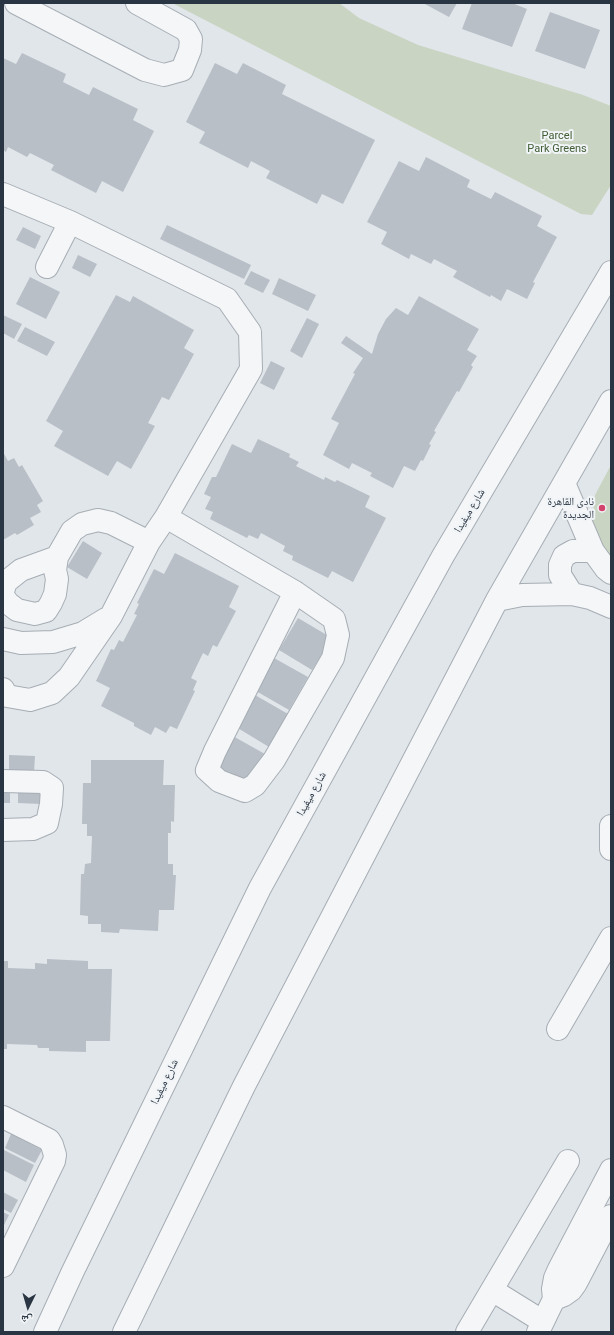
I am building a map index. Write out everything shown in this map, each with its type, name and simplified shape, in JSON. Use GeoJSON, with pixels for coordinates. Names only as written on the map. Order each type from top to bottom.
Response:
{"type":"FeatureCollection","features":[{"type":"Feature","properties":{"kind":"street"},"geometry":{"type":"LineString","coordinates":[[16,3],[145,70],[164,75],[182,70],[191,45],[191,39],[186,30],[138,3]]}},
{"type":"Feature","properties":{"kind":"street"},"geometry":{"type":"LineString","coordinates":[[3,194],[70,222],[227,299],[250,332],[251,369],[166,517],[149,542],[111,616],[69,677],[52,692],[30,700],[4,694]]}},
{"type":"Feature","properties":{"kind":"street"},"geometry":{"type":"LineString","coordinates":[[47,267],[70,222]]}},
{"type":"Feature","properties":{"kind":"street","name":"شارع ميفيدا"},"geometry":{"type":"LineString","coordinates":[[45,1332],[73,1271],[260,888],[443,556],[611,272]]}},
{"type":"Feature","properties":{"kind":"street"},"geometry":{"type":"LineString","coordinates":[[124,1332],[244,1086],[497,600],[611,401]]}},
{"type":"Feature","properties":{"kind":"street"},"geometry":{"type":"LineString","coordinates":[[564,483],[593,551],[606,569],[611,573]]}},
{"type":"Feature","properties":{"kind":"street"},"geometry":{"type":"LineString","coordinates":[[166,517],[296,592],[334,619],[338,635],[333,658],[274,760],[254,785],[245,791],[219,781],[207,770],[214,751],[296,592]]}},
{"type":"Feature","properties":{"kind":"street"},"geometry":{"type":"LineString","coordinates":[[3,596],[8,603],[17,610],[34,614],[46,610],[55,594],[57,578],[55,570],[57,557],[72,532],[82,524],[98,520],[111,524],[149,542]]}},
{"type":"Feature","properties":{"kind":"street"},"geometry":{"type":"LineString","coordinates":[[593,551],[573,551],[564,556],[560,565],[560,575],[611,624]]}},
{"type":"Feature","properties":{"kind":"street"},"geometry":{"type":"LineString","coordinates":[[3,591],[6,582],[21,570],[57,557]]}},
{"type":"Feature","properties":{"kind":"street"},"geometry":{"type":"LineString","coordinates":[[497,600],[522,595],[581,596],[611,606]]}},
{"type":"Feature","properties":{"kind":"street"},"geometry":{"type":"LineString","coordinates":[[3,639],[21,643],[53,642],[83,633],[111,616]]}},
{"type":"Feature","properties":{"kind":"street"},"geometry":{"type":"LineString","coordinates":[[3,781],[43,782],[52,788],[51,804],[47,823],[33,829],[3,830]]}},
{"type":"Feature","properties":{"kind":"street"},"geometry":{"type":"LineString","coordinates":[[611,826],[611,849]]}},
{"type":"Feature","properties":{"kind":"street"},"geometry":{"type":"LineString","coordinates":[[558,1029],[611,938]]}},
{"type":"Feature","properties":{"kind":"street"},"geometry":{"type":"LineString","coordinates":[[3,1117],[49,1140],[55,1155],[54,1161],[3,1266]]}},
{"type":"Feature","properties":{"kind":"street"},"geometry":{"type":"LineString","coordinates":[[467,1332],[568,1161]]}},
{"type":"Feature","properties":{"kind":"street"},"geometry":{"type":"LineString","coordinates":[[492,1290],[540,1326],[554,1299],[553,1289],[555,1278],[611,1170]]}},
{"type":"Feature","properties":{"kind":"street"},"geometry":{"type":"LineString","coordinates":[[554,1299],[571,1290],[576,1283],[611,1216]]}},
{"type":"Feature","properties":{"kind":"green space","name":"Parcel Park Greens"},"geometry":{"type":"Polygon","coordinates":[[[172,3],[339,3],[359,18],[418,45],[583,95],[611,106],[611,185],[592,215],[581,214],[172,3]]]}},
{"type":"Feature","properties":{"kind":"green space","name":"نادى القاهرة الجديدة"},"geometry":{"type":"Polygon","coordinates":[[[611,465],[611,560],[605,554],[592,521],[595,495],[611,465]]]}},
{"type":"Feature","properties":{"kind":"building"},"geometry":{"type":"Polygon","coordinates":[[[423,3],[457,3],[449,17],[423,3]]]}},
{"type":"Feature","properties":{"kind":"building"},"geometry":{"type":"Polygon","coordinates":[[[472,3],[512,3],[527,9],[512,47],[462,29],[472,3]]]}},
{"type":"Feature","properties":{"kind":"building"},"geometry":{"type":"Polygon","coordinates":[[[550,12],[600,30],[585,69],[535,51],[550,12]]]}},
{"type":"Feature","properties":{"kind":"building"},"geometry":{"type":"Polygon","coordinates":[[[22,53],[66,74],[63,82],[89,95],[93,87],[138,109],[133,120],[154,131],[123,192],[102,181],[96,193],[51,170],[54,165],[30,153],[27,157],[8,147],[6,152],[3,150],[3,58],[16,64],[22,53]]]}},
{"type":"Feature","properties":{"kind":"building"},"geometry":{"type":"Polygon","coordinates":[[[215,63],[237,74],[243,63],[286,85],[282,94],[375,140],[343,204],[322,194],[317,204],[266,178],[270,171],[251,161],[248,168],[199,143],[205,132],[186,122],[215,63]]]}},
{"type":"Feature","properties":{"kind":"building"},"geometry":{"type":"Polygon","coordinates":[[[426,157],[470,180],[467,187],[491,199],[495,192],[542,216],[537,226],[557,237],[533,282],[535,283],[527,299],[507,289],[501,301],[491,295],[490,297],[453,277],[457,271],[434,259],[431,264],[411,254],[409,259],[381,244],[387,232],[367,222],[399,161],[419,171],[426,157]]]}},
{"type":"Feature","properties":{"kind":"building"},"geometry":{"type":"Polygon","coordinates":[[[167,225],[251,265],[244,279],[160,239],[167,225]]]}},
{"type":"Feature","properties":{"kind":"building"},"geometry":{"type":"Polygon","coordinates":[[[23,227],[41,236],[35,249],[16,240],[23,227]]]}},
{"type":"Feature","properties":{"kind":"building"},"geometry":{"type":"Polygon","coordinates":[[[78,255],[97,264],[90,277],[72,268],[78,255]]]}},
{"type":"Feature","properties":{"kind":"building"},"geometry":{"type":"Polygon","coordinates":[[[251,271],[270,280],[263,293],[244,284],[251,271]]]}},
{"type":"Feature","properties":{"kind":"building"},"geometry":{"type":"Polygon","coordinates":[[[30,277],[60,292],[46,319],[16,304],[30,277]]]}},
{"type":"Feature","properties":{"kind":"building"},"geometry":{"type":"Polygon","coordinates":[[[279,278],[316,295],[308,311],[272,294],[279,278]]]}},
{"type":"Feature","properties":{"kind":"building"},"geometry":{"type":"Polygon","coordinates":[[[116,295],[130,302],[133,296],[194,330],[184,348],[194,354],[169,400],[162,397],[148,423],[155,426],[131,469],[117,461],[108,476],[54,446],[63,431],[46,421],[116,295]]]}},
{"type":"Feature","properties":{"kind":"building"},"geometry":{"type":"Polygon","coordinates":[[[419,296],[479,329],[467,350],[477,356],[471,365],[473,367],[459,392],[457,391],[434,431],[436,432],[429,444],[431,445],[423,461],[421,460],[415,471],[404,466],[393,488],[370,476],[372,473],[352,463],[349,469],[323,455],[339,423],[331,419],[355,374],[353,373],[363,358],[341,343],[346,336],[372,354],[378,334],[386,319],[396,308],[408,315],[419,296]]]}},
{"type":"Feature","properties":{"kind":"building"},"geometry":{"type":"Polygon","coordinates":[[[3,315],[22,324],[14,339],[3,333],[3,315]]]}},
{"type":"Feature","properties":{"kind":"building"},"geometry":{"type":"Polygon","coordinates":[[[307,318],[319,324],[302,358],[290,351],[307,318]]]}},
{"type":"Feature","properties":{"kind":"building"},"geometry":{"type":"Polygon","coordinates":[[[25,327],[55,342],[47,356],[17,341],[25,327]]]}},
{"type":"Feature","properties":{"kind":"building"},"geometry":{"type":"Polygon","coordinates":[[[271,361],[285,368],[274,390],[260,383],[271,361]]]}},
{"type":"Feature","properties":{"kind":"building"},"geometry":{"type":"Polygon","coordinates":[[[258,439],[290,454],[289,457],[299,462],[296,466],[324,480],[325,477],[335,482],[337,480],[370,496],[365,507],[386,518],[353,582],[332,571],[328,578],[292,560],[293,556],[283,551],[285,546],[261,533],[258,539],[249,535],[247,538],[210,519],[213,512],[205,509],[211,497],[204,494],[212,477],[216,477],[232,444],[251,453],[258,439]]]}},
{"type":"Feature","properties":{"kind":"building"},"geometry":{"type":"Polygon","coordinates":[[[3,452],[8,461],[14,458],[19,467],[22,465],[43,501],[37,505],[41,512],[30,518],[34,525],[17,535],[15,533],[3,540],[3,452]]]}},
{"type":"Feature","properties":{"kind":"building"},"geometry":{"type":"Polygon","coordinates":[[[83,541],[102,553],[87,579],[67,567],[83,541]]]}},
{"type":"Feature","properties":{"kind":"building"},"geometry":{"type":"Polygon","coordinates":[[[175,553],[239,586],[229,607],[236,611],[217,647],[213,645],[208,656],[203,653],[191,678],[197,681],[193,690],[195,691],[177,729],[170,726],[166,733],[155,727],[151,735],[134,726],[134,723],[101,706],[110,688],[96,681],[111,649],[114,650],[119,640],[123,642],[137,615],[134,614],[139,604],[137,603],[154,569],[164,574],[175,553]]]}},
{"type":"Feature","properties":{"kind":"building"},"geometry":{"type":"Polygon","coordinates":[[[298,618],[332,638],[312,670],[279,650],[298,618]]]}},
{"type":"Feature","properties":{"kind":"building"},"geometry":{"type":"Polygon","coordinates":[[[274,658],[308,677],[289,710],[256,691],[274,658]]]}},
{"type":"Feature","properties":{"kind":"building"},"geometry":{"type":"Polygon","coordinates":[[[255,695],[288,714],[269,747],[236,727],[255,695]]]}},
{"type":"Feature","properties":{"kind":"building"},"geometry":{"type":"Polygon","coordinates":[[[231,735],[265,754],[246,786],[212,767],[231,735]]]}},
{"type":"Feature","properties":{"kind":"building"},"geometry":{"type":"Polygon","coordinates":[[[9,755],[35,756],[34,772],[9,771],[9,755]]]}},
{"type":"Feature","properties":{"kind":"building"},"geometry":{"type":"Polygon","coordinates":[[[91,760],[164,760],[163,785],[175,785],[174,822],[171,821],[171,833],[168,833],[168,864],[173,864],[173,875],[176,875],[174,910],[159,910],[158,931],[120,929],[119,933],[101,932],[101,924],[88,924],[88,916],[80,915],[81,874],[84,874],[85,864],[91,863],[92,836],[87,836],[87,824],[82,824],[83,783],[91,783],[91,760]]]}},
{"type":"Feature","properties":{"kind":"building"},"geometry":{"type":"Polygon","coordinates":[[[3,788],[10,788],[10,803],[3,803],[3,788]]]}},
{"type":"Feature","properties":{"kind":"building"},"geometry":{"type":"Polygon","coordinates":[[[18,788],[40,789],[40,804],[18,803],[18,788]]]}},
{"type":"Feature","properties":{"kind":"building"},"geometry":{"type":"Polygon","coordinates":[[[47,959],[88,961],[88,969],[112,969],[110,1041],[86,1041],[86,1052],[49,1051],[49,1048],[38,1048],[37,1045],[7,1044],[7,1049],[3,1049],[3,961],[8,961],[8,968],[35,969],[35,963],[47,964],[47,959]]]}},
{"type":"Feature","properties":{"kind":"building"},"geometry":{"type":"Polygon","coordinates":[[[11,1134],[42,1150],[35,1163],[5,1148],[11,1134]]]}},
{"type":"Feature","properties":{"kind":"building"},"geometry":{"type":"Polygon","coordinates":[[[4,1150],[34,1165],[26,1182],[3,1170],[4,1150]]]}},
{"type":"Feature","properties":{"kind":"building"},"geometry":{"type":"Polygon","coordinates":[[[3,1192],[18,1200],[11,1213],[3,1209],[3,1192]]]}},
{"type":"Feature","properties":{"kind":"building"},"geometry":{"type":"Polygon","coordinates":[[[3,1212],[9,1215],[3,1227],[3,1212]]]}},
{"type":"Feature","properties":{"kind":"place","name":"نادى القاهرة الجديدة"},"geometry":{"type":"Point","coordinates":[602,508]}}]}
